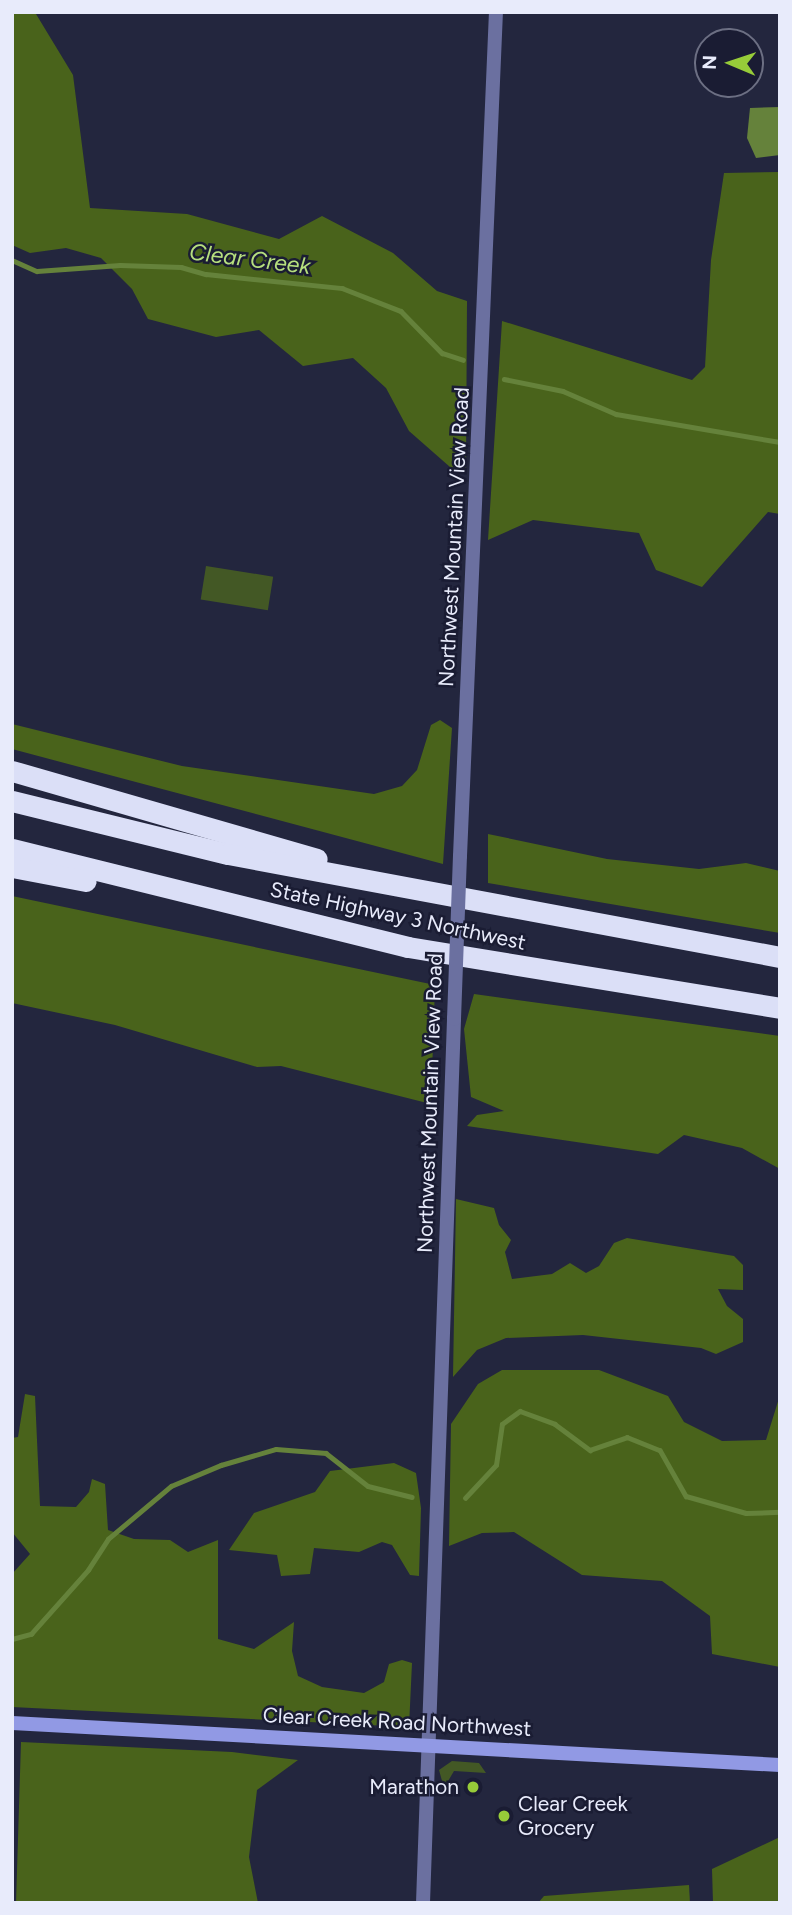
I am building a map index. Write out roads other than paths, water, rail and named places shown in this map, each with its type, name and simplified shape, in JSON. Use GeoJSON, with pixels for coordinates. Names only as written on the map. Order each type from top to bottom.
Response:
{"type":"FeatureCollection","features":[{"type":"Feature","properties":{"kind":"highway"},"geometry":{"type":"LineString","coordinates":[[12,771],[443,895]]}},
{"type":"Feature","properties":{"kind":"highway","name":"State Highway 3 Northwest"},"geometry":{"type":"LineString","coordinates":[[12,801],[228,854],[780,957]]}},
{"type":"Feature","properties":{"kind":"highway","name":"State Highway 3 Northwest"},"geometry":{"type":"LineString","coordinates":[[12,849],[298,923],[510,965],[780,1007]]}},
{"type":"Feature","properties":{"kind":"highway"},"geometry":{"type":"LineString","coordinates":[[12,867],[298,923]]}},
{"type":"Feature","properties":{"kind":"main road","name":"Clear Creek Road Northwest"},"geometry":{"type":"LineString","coordinates":[[12,1723],[780,1765]]}},
{"type":"Feature","properties":{"kind":"street","name":"Northwest Mountain View Road"},"geometry":{"type":"LineString","coordinates":[[423,1903],[460,856],[494,157],[496,12]]}},
{"type":"Feature","properties":{"kind":"waterway","name":"Clear Creek"},"geometry":{"type":"LineString","coordinates":[[12,260],[37,271],[120,265],[181,267],[206,274],[342,288],[401,311],[442,353],[463,360]]}},
{"type":"Feature","properties":{"kind":"waterway","name":"Clear Creek"},"geometry":{"type":"LineString","coordinates":[[504,379],[563,391],[616,414],[780,442]]}},
{"type":"Feature","properties":{"kind":"waterway"},"geometry":{"type":"LineString","coordinates":[[465,1498],[496,1465],[502,1424],[520,1411],[555,1424],[590,1450],[627,1437],[660,1450],[686,1496],[746,1513],[780,1512]]}},
{"type":"Feature","properties":{"kind":"waterway"},"geometry":{"type":"LineString","coordinates":[[12,1639],[31,1634],[88,1570],[108,1539],[171,1486],[221,1465],[276,1449],[326,1453],[368,1486],[412,1497]]}},
{"type":"Feature","properties":{"kind":"place","name":"Marathon"},"geometry":{"type":"Point","coordinates":[473,1787]}},
{"type":"Feature","properties":{"kind":"place","name":"Clear Creek Grocery"},"geometry":{"type":"Point","coordinates":[504,1816]}}]}
